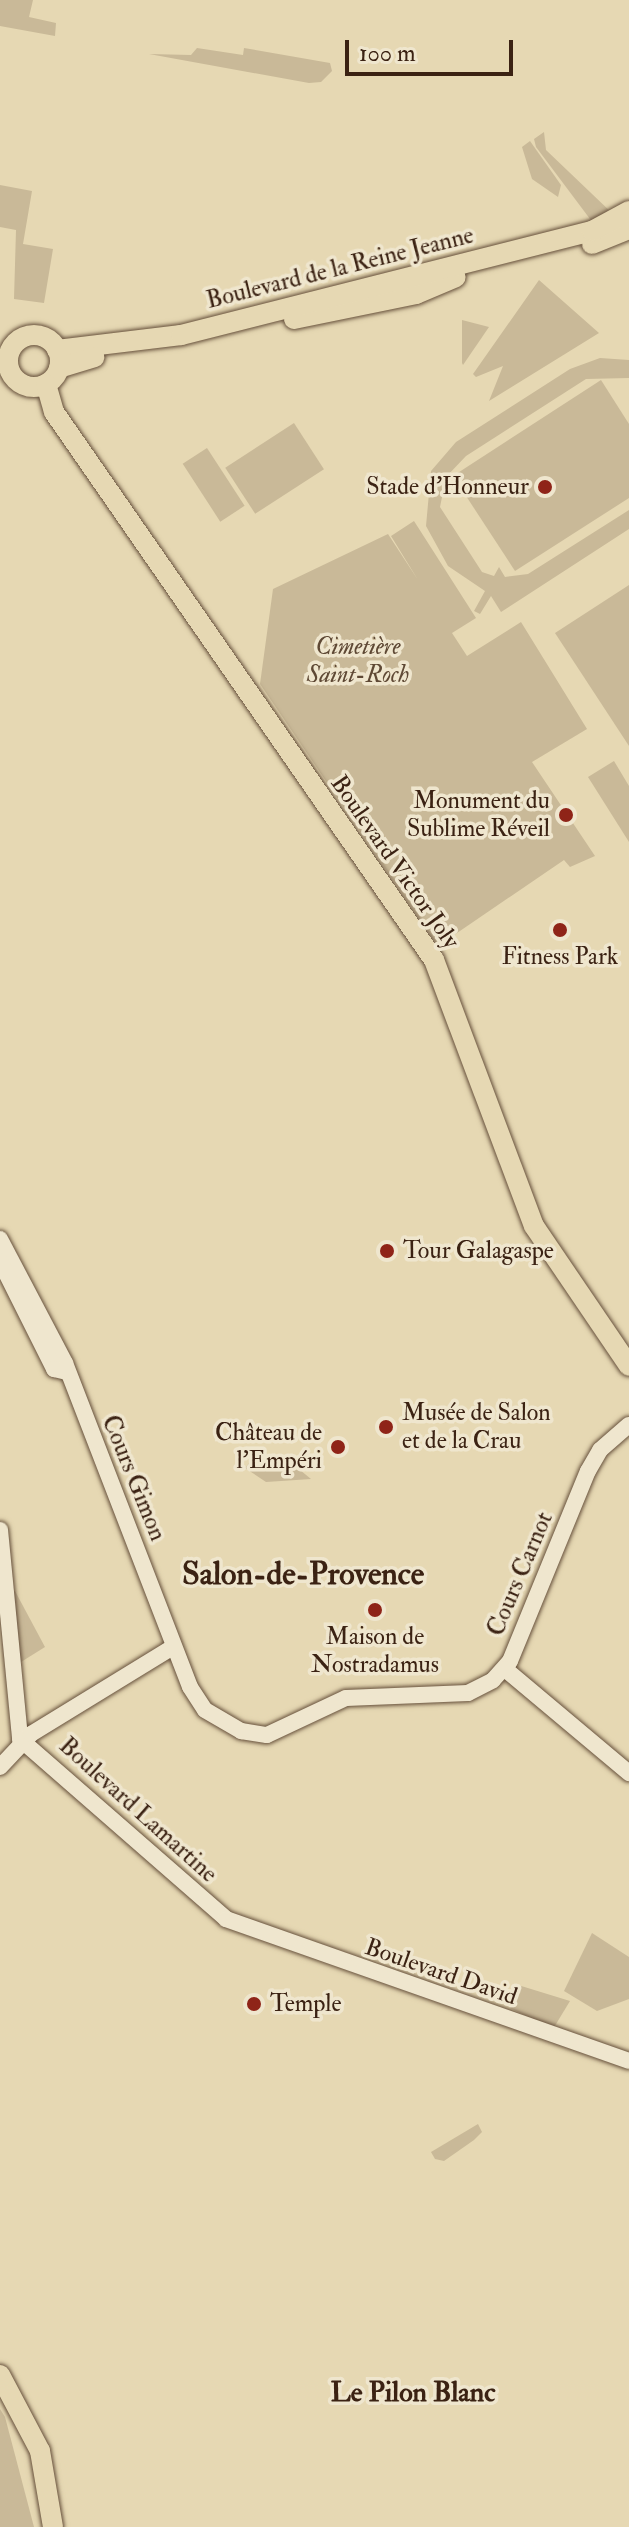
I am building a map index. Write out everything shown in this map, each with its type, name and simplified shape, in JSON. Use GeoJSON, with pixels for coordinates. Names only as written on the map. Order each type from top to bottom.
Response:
{"type":"FeatureCollection","features":[{"type":"Feature","properties":{"kind":"main road","name":"Boulevard de la Reine Jeanne"},"geometry":{"type":"LineString","coordinates":[[49,372],[592,231],[629,211]]}},
{"type":"Feature","properties":{"kind":"main road","name":"Boulevard de la Reine Jeanne"},"geometry":{"type":"LineString","coordinates":[[49,372],[416,294],[481,269],[629,229]]}},
{"type":"Feature","properties":{"kind":"main road"},"geometry":{"type":"LineString","coordinates":[[33,335],[49,372],[5,370],[5,351],[33,335]]}},
{"type":"Feature","properties":{"kind":"main road","name":"Boulevard Victor Joly"},"geometry":{"type":"LineString","coordinates":[[49,372],[91,480],[111,495],[434,960],[534,1226],[629,1366]]}},
{"type":"Feature","properties":{"kind":"main road"},"geometry":{"type":"LineString","coordinates":[[0,2375],[40,2451],[53,2527]]}},
{"type":"Feature","properties":{"kind":"street","name":"Cours Gimon"},"geometry":{"type":"LineString","coordinates":[[0,1239],[40,1306],[173,1647],[205,1710],[241,1731],[267,1735],[346,1698],[468,1693]]}},
{"type":"Feature","properties":{"kind":"street","name":"Cours Gimon"},"geometry":{"type":"LineString","coordinates":[[0,1261],[54,1369],[67,1372]]}},
{"type":"Feature","properties":{"kind":"street"},"geometry":{"type":"LineString","coordinates":[[598,1457],[629,1425]]}},
{"type":"Feature","properties":{"kind":"street"},"geometry":{"type":"LineString","coordinates":[[598,1457],[629,1435]]}},
{"type":"Feature","properties":{"kind":"street","name":"Cours Carnot"},"geometry":{"type":"LineString","coordinates":[[468,1693],[505,1669],[598,1457]]}},
{"type":"Feature","properties":{"kind":"street"},"geometry":{"type":"LineString","coordinates":[[0,1530],[7,1554],[0,1580],[14,1707],[24,1742]]}},
{"type":"Feature","properties":{"kind":"street"},"geometry":{"type":"LineString","coordinates":[[0,1767],[24,1742],[148,1659],[173,1647]]}},
{"type":"Feature","properties":{"kind":"street"},"geometry":{"type":"LineString","coordinates":[[505,1669],[629,1773]]}},
{"type":"Feature","properties":{"kind":"street","name":"Boulevard Lamartine"},"geometry":{"type":"LineString","coordinates":[[24,1742],[177,1877],[222,1910],[228,1921],[247,1927]]}},
{"type":"Feature","properties":{"kind":"street","name":"Boulevard David"},"geometry":{"type":"LineString","coordinates":[[247,1927],[629,2061]]}},
{"type":"Feature","properties":{"kind":"green space"},"geometry":{"type":"Polygon","coordinates":[[[0,0],[33,0],[29,17],[56,23],[55,36],[0,26],[0,0]]]}},
{"type":"Feature","properties":{"kind":"green space"},"geometry":{"type":"Polygon","coordinates":[[[197,48],[243,55],[244,48],[330,63],[332,71],[321,82],[309,83],[149,54],[191,55],[197,48]]]}},
{"type":"Feature","properties":{"kind":"green space"},"geometry":{"type":"Polygon","coordinates":[[[544,132],[546,150],[613,214],[593,223],[536,147],[534,139],[544,132]]]}},
{"type":"Feature","properties":{"kind":"green space"},"geometry":{"type":"Polygon","coordinates":[[[530,141],[561,185],[558,197],[532,179],[522,147],[530,141]]]}},
{"type":"Feature","properties":{"kind":"green space"},"geometry":{"type":"Polygon","coordinates":[[[0,185],[32,191],[23,244],[53,249],[44,303],[14,299],[16,230],[0,227],[0,185]]]}},
{"type":"Feature","properties":{"kind":"green space"},"geometry":{"type":"Polygon","coordinates":[[[539,280],[599,333],[489,401],[503,366],[476,377],[473,374],[539,280]]]}},
{"type":"Feature","properties":{"kind":"green space"},"geometry":{"type":"Polygon","coordinates":[[[462,320],[489,327],[463,365],[462,363],[462,320]]]}},
{"type":"Feature","properties":{"kind":"green space"},"geometry":{"type":"Polygon","coordinates":[[[600,358],[629,360],[629,378],[586,379],[466,456],[446,477],[440,507],[482,572],[494,576],[499,567],[505,577],[528,574],[629,510],[629,529],[501,612],[491,596],[480,614],[474,611],[485,591],[448,566],[426,526],[431,471],[456,442],[570,369],[600,358]]]}},
{"type":"Feature","properties":{"kind":"green space","name":"Stade d'Honneur"},"geometry":{"type":"Polygon","coordinates":[[[601,380],[629,424],[629,498],[515,571],[453,476],[601,380]]]}},
{"type":"Feature","properties":{"kind":"green space"},"geometry":{"type":"Polygon","coordinates":[[[294,423],[324,469],[255,514],[225,468],[294,423]]]}},
{"type":"Feature","properties":{"kind":"green space"},"geometry":{"type":"Polygon","coordinates":[[[207,448],[245,506],[220,522],[183,464],[207,448]]]}},
{"type":"Feature","properties":{"kind":"green space","name":"Cimetière Saint-Roch"},"geometry":{"type":"Polygon","coordinates":[[[414,521],[476,618],[452,633],[467,656],[521,622],[587,729],[532,762],[595,856],[570,867],[564,860],[438,946],[260,684],[273,589],[388,534],[418,580],[391,536],[414,521]]]}},
{"type":"Feature","properties":{"kind":"green space"},"geometry":{"type":"Polygon","coordinates":[[[629,585],[629,746],[555,633],[629,585]]]}},
{"type":"Feature","properties":{"kind":"green space"},"geometry":{"type":"Polygon","coordinates":[[[614,761],[629,786],[629,842],[588,777],[614,761]]]}},
{"type":"Feature","properties":{"kind":"green space"},"geometry":{"type":"Polygon","coordinates":[[[251,1461],[300,1470],[311,1479],[266,1482],[245,1468],[251,1461]]]}},
{"type":"Feature","properties":{"kind":"green space"},"geometry":{"type":"Polygon","coordinates":[[[15,1591],[45,1647],[21,1662],[5,1594],[15,1591]]]}},
{"type":"Feature","properties":{"kind":"green space"},"geometry":{"type":"Polygon","coordinates":[[[592,1933],[629,1957],[629,1999],[597,2011],[564,1991],[592,1933]]]}},
{"type":"Feature","properties":{"kind":"green space"},"geometry":{"type":"Polygon","coordinates":[[[518,1985],[570,2001],[553,2029],[510,2008],[518,1985]]]}},
{"type":"Feature","properties":{"kind":"green space"},"geometry":{"type":"Polygon","coordinates":[[[478,2124],[482,2132],[474,2140],[444,2161],[435,2159],[431,2152],[478,2124]]]}},
{"type":"Feature","properties":{"kind":"green space"},"geometry":{"type":"Polygon","coordinates":[[[0,2409],[5,2417],[34,2527],[0,2527],[0,2409]]]}},
{"type":"Feature","properties":{"kind":"place","name":"Stade d'Honneur"},"geometry":{"type":"Point","coordinates":[545,487]}},
{"type":"Feature","properties":{"kind":"place","name":"Monument du Sublime Réveil"},"geometry":{"type":"Point","coordinates":[566,815]}},
{"type":"Feature","properties":{"kind":"place","name":"Fitness Park"},"geometry":{"type":"Point","coordinates":[560,930]}},
{"type":"Feature","properties":{"kind":"place","name":"Tour Galagaspe"},"geometry":{"type":"Point","coordinates":[387,1251]}},
{"type":"Feature","properties":{"kind":"place","name":"Musée de Salon et de la Crau"},"geometry":{"type":"Point","coordinates":[386,1427]}},
{"type":"Feature","properties":{"kind":"place","name":"Château de l'Empéri"},"geometry":{"type":"Point","coordinates":[338,1447]}},
{"type":"Feature","properties":{"kind":"place","name":"Maison de Nostradamus"},"geometry":{"type":"Point","coordinates":[375,1610]}},
{"type":"Feature","properties":{"kind":"place","name":"Temple"},"geometry":{"type":"Point","coordinates":[254,2004]}},
{"type":"Feature","properties":{"kind":"district","name":"Salon-de-Provence"},"geometry":{"type":"Point","coordinates":[303,1574]}},
{"type":"Feature","properties":{"kind":"district","name":"Le Pilon Blanc"},"geometry":{"type":"Point","coordinates":[413,2393]}}]}
